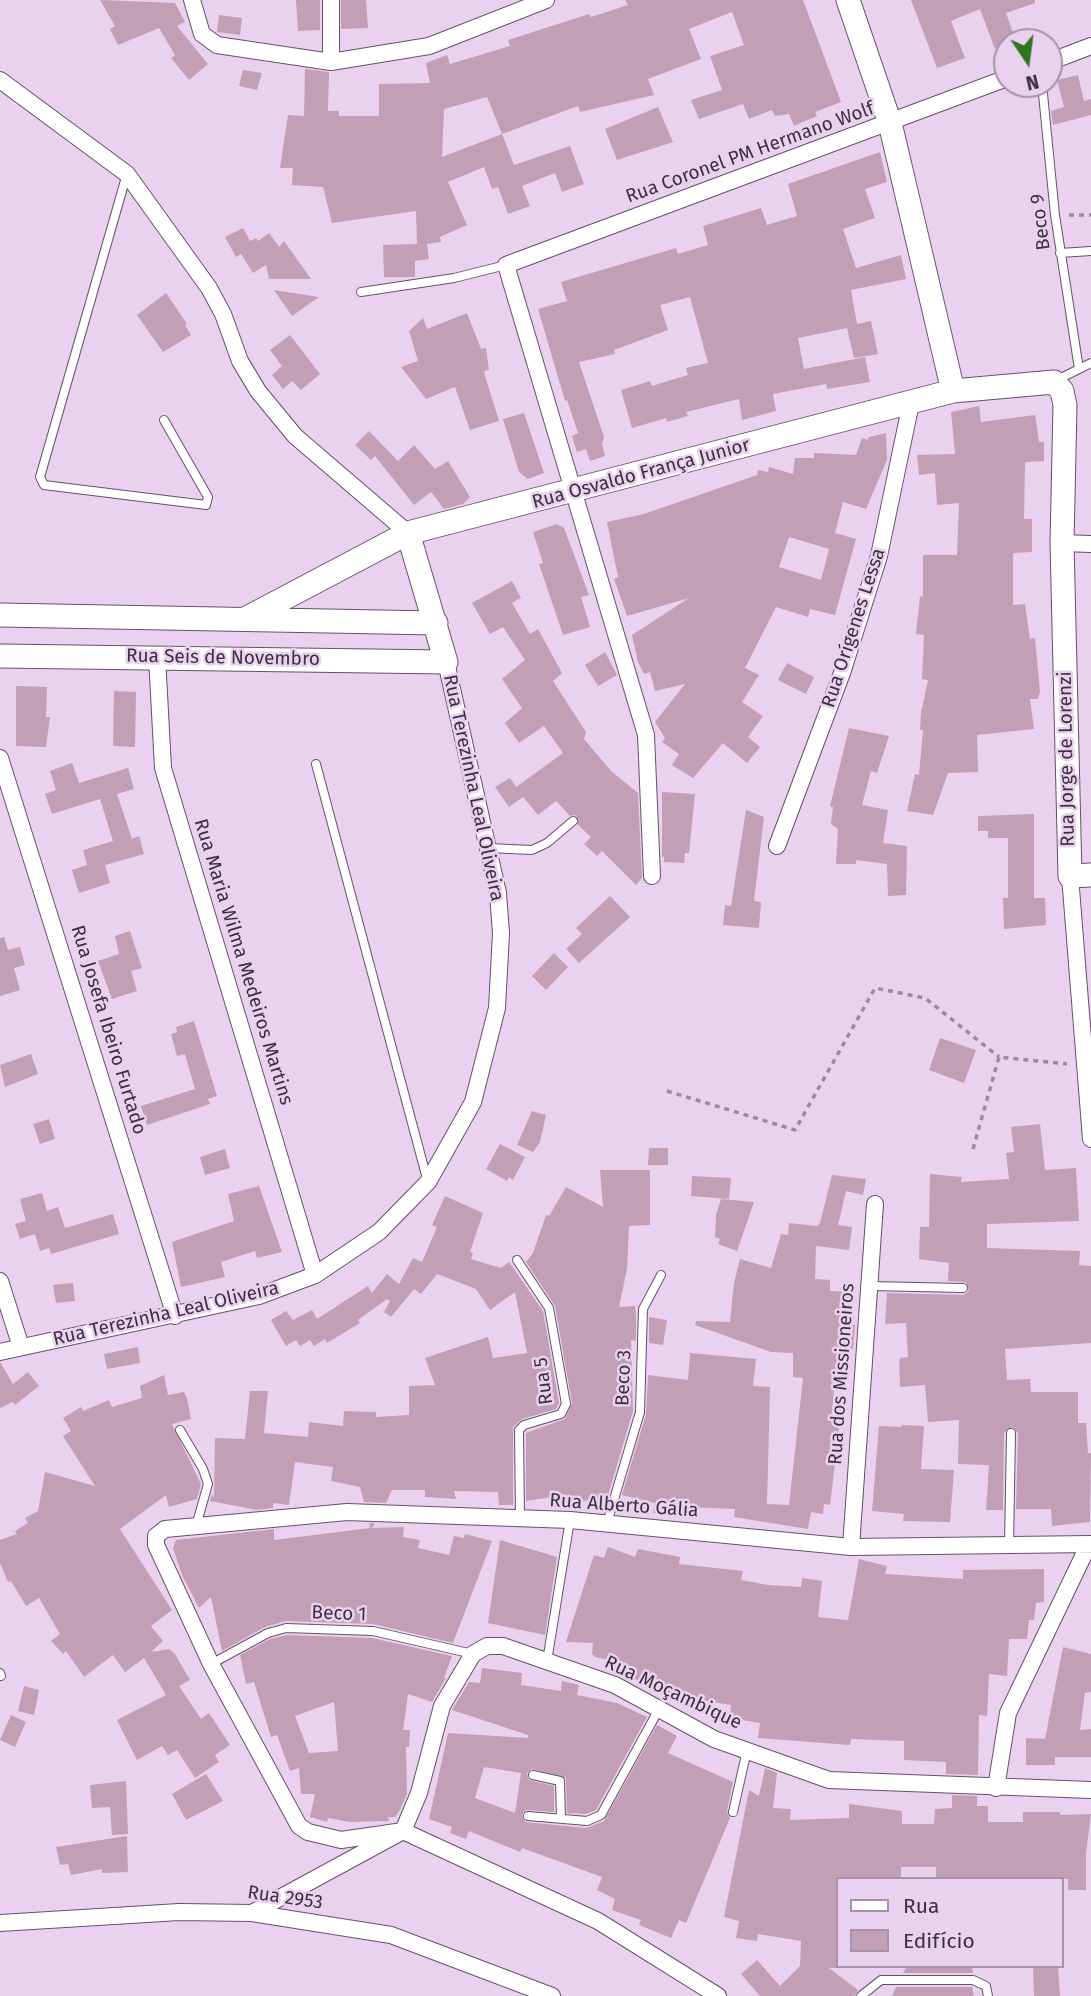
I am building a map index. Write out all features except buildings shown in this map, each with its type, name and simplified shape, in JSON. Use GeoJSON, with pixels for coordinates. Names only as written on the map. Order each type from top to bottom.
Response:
{"type":"FeatureCollection","features":[{"type":"Feature","properties":{"kind":"street"},"geometry":{"type":"LineString","coordinates":[[192,0],[202,34],[216,45],[331,62],[429,46],[545,0]]}},
{"type":"Feature","properties":{"kind":"street"},"geometry":{"type":"LineString","coordinates":[[331,0],[331,62]]}},
{"type":"Feature","properties":{"kind":"street"},"geometry":{"type":"LineString","coordinates":[[848,0],[890,123],[953,391]]}},
{"type":"Feature","properties":{"kind":"street"},"geometry":{"type":"LineString","coordinates":[[1063,57],[1091,46]]}},
{"type":"Feature","properties":{"kind":"street"},"geometry":{"type":"LineString","coordinates":[[0,80],[127,174],[209,288],[223,314],[240,361],[258,391],[295,436],[408,533]]}},
{"type":"Feature","properties":{"kind":"street","name":"Rua Coronel PM Hermano Wolf"},"geometry":{"type":"LineString","coordinates":[[506,265],[993,83]]}},
{"type":"Feature","properties":{"kind":"street"},"geometry":{"type":"LineString","coordinates":[[506,265],[646,735],[652,876]]}},
{"type":"Feature","properties":{"kind":"street","name":"Rua Osvaldo França Junior"},"geometry":{"type":"LineString","coordinates":[[245,619],[408,533],[575,492],[953,391],[1054,382]]}},
{"type":"Feature","properties":{"kind":"street","name":"Rua Jorge de Lorenzi"},"geometry":{"type":"LineString","coordinates":[[1054,382],[1062,391],[1065,405],[1062,543],[1081,876],[1091,1139]]}},
{"type":"Feature","properties":{"kind":"street","name":"Rua Orígenes Lessa"},"geometry":{"type":"LineString","coordinates":[[777,846],[842,673],[879,556],[911,403]]}},
{"type":"Feature","properties":{"kind":"street","name":"Rua Terezinha Leal Oliveira"},"geometry":{"type":"LineString","coordinates":[[0,1352],[259,1296],[315,1275],[379,1232],[428,1182],[473,1102],[497,1008],[501,933],[498,892],[446,662],[408,533]]}},
{"type":"Feature","properties":{"kind":"street"},"geometry":{"type":"LineString","coordinates":[[1062,543],[1091,544]]}},
{"type":"Feature","properties":{"kind":"street","name":"Rua Seis de Novembro"},"geometry":{"type":"LineString","coordinates":[[0,615],[436,623]]}},
{"type":"Feature","properties":{"kind":"street","name":"Rua Seis de Novembro"},"geometry":{"type":"LineString","coordinates":[[0,656],[446,662]]}},
{"type":"Feature","properties":{"kind":"street","name":"Rua Maria Wilma Medeiros Martins"},"geometry":{"type":"LineString","coordinates":[[157,657],[163,768],[315,1275]]}},
{"type":"Feature","properties":{"kind":"street","name":"Rua Josefa Ibeiro Furtado"},"geometry":{"type":"LineString","coordinates":[[0,758],[175,1316]]}},
{"type":"Feature","properties":{"kind":"street","name":"Rua dos Missioneiros"},"geometry":{"type":"LineString","coordinates":[[851,1547],[875,1204]]}},
{"type":"Feature","properties":{"kind":"street"},"geometry":{"type":"LineString","coordinates":[[0,1281],[20,1347]]}},
{"type":"Feature","properties":{"kind":"street","name":"Rua Alberto Gália"},"geometry":{"type":"LineString","coordinates":[[211,1664],[156,1545],[156,1536],[165,1529],[346,1512],[607,1523],[851,1547],[1090,1544]]}},
{"type":"Feature","properties":{"kind":"street"},"geometry":{"type":"LineString","coordinates":[[996,1788],[1008,1713],[1090,1544]]}},
{"type":"Feature","properties":{"kind":"street","name":"Rua Moçambique"},"geometry":{"type":"LineString","coordinates":[[472,1654],[486,1646],[503,1646],[547,1661],[615,1685],[714,1739],[829,1780],[1091,1790]]}},
{"type":"Feature","properties":{"kind":"street"},"geometry":{"type":"LineString","coordinates":[[251,1913],[403,1831],[419,1793],[442,1706],[472,1654]]}},
{"type":"Feature","properties":{"kind":"street"},"geometry":{"type":"LineString","coordinates":[[211,1664],[299,1826],[308,1832],[341,1840],[403,1831],[598,1921],[718,1996]]}},
{"type":"Feature","properties":{"kind":"street","name":"Rua 2953"},"geometry":{"type":"LineString","coordinates":[[0,1923],[179,1912],[251,1913],[391,1935],[552,1996]]}},
{"type":"Feature","properties":{"kind":"lane","name":"Beco 9"},"geometry":{"type":"LineString","coordinates":[[1043,98],[1055,215],[1079,369]]}},
{"type":"Feature","properties":{"kind":"lane"},"geometry":{"type":"LineString","coordinates":[[127,174],[40,477],[44,485],[205,505],[208,497],[164,420]]}},
{"type":"Feature","properties":{"kind":"lane"},"geometry":{"type":"LineString","coordinates":[[1060,253],[1091,251]]}},
{"type":"Feature","properties":{"kind":"lane"},"geometry":{"type":"LineString","coordinates":[[361,292],[454,278],[506,265]]}},
{"type":"Feature","properties":{"kind":"lane"},"geometry":{"type":"LineString","coordinates":[[1054,382],[1091,363]]}},
{"type":"Feature","properties":{"kind":"lane"},"geometry":{"type":"LineString","coordinates":[[316,764],[428,1182]]}},
{"type":"Feature","properties":{"kind":"lane"},"geometry":{"type":"LineString","coordinates":[[488,848],[532,850],[547,843],[573,821]]}},
{"type":"Feature","properties":{"kind":"lane","name":"Rua 5"},"geometry":{"type":"LineString","coordinates":[[517,1261],[549,1308],[566,1404],[561,1414],[524,1425],[519,1430],[520,1520]]}},
{"type":"Feature","properties":{"kind":"lane","name":"Beco 3"},"geometry":{"type":"LineString","coordinates":[[607,1523],[640,1412],[643,1309],[661,1275]]}},
{"type":"Feature","properties":{"kind":"lane"},"geometry":{"type":"LineString","coordinates":[[870,1286],[962,1288]]}},
{"type":"Feature","properties":{"kind":"lane"},"geometry":{"type":"LineString","coordinates":[[180,1430],[203,1469],[208,1484],[196,1526]]}},
{"type":"Feature","properties":{"kind":"lane"},"geometry":{"type":"LineString","coordinates":[[1009,1546],[1012,1433]]}},
{"type":"Feature","properties":{"kind":"lane"},"geometry":{"type":"LineString","coordinates":[[547,1661],[570,1521]]}},
{"type":"Feature","properties":{"kind":"lane","name":"Beco 1"},"geometry":{"type":"LineString","coordinates":[[211,1664],[268,1633],[286,1628],[373,1631],[472,1654]]}},
{"type":"Feature","properties":{"kind":"lane"},"geometry":{"type":"LineString","coordinates":[[528,1816],[587,1821],[601,1815],[660,1709]]}},
{"type":"Feature","properties":{"kind":"lane"},"geometry":{"type":"LineString","coordinates":[[733,1812],[747,1751]]}},
{"type":"Feature","properties":{"kind":"lane"},"geometry":{"type":"LineString","coordinates":[[533,1775],[560,1782],[561,1818]]}},
{"type":"Feature","properties":{"kind":"lane"},"geometry":{"type":"LineString","coordinates":[[861,1996],[875,1981],[881,1980],[973,1980],[986,1986],[988,1996]]}},
{"type":"Feature","properties":{"kind":"path"},"geometry":{"type":"LineString","coordinates":[[1055,215],[1091,215]]}},
{"type":"Feature","properties":{"kind":"path"},"geometry":{"type":"LineString","coordinates":[[667,1091],[795,1130],[875,988],[925,998],[999,1057],[1089,1066]]}},
{"type":"Feature","properties":{"kind":"path"},"geometry":{"type":"LineString","coordinates":[[973,1149],[999,1057]]}}]}
